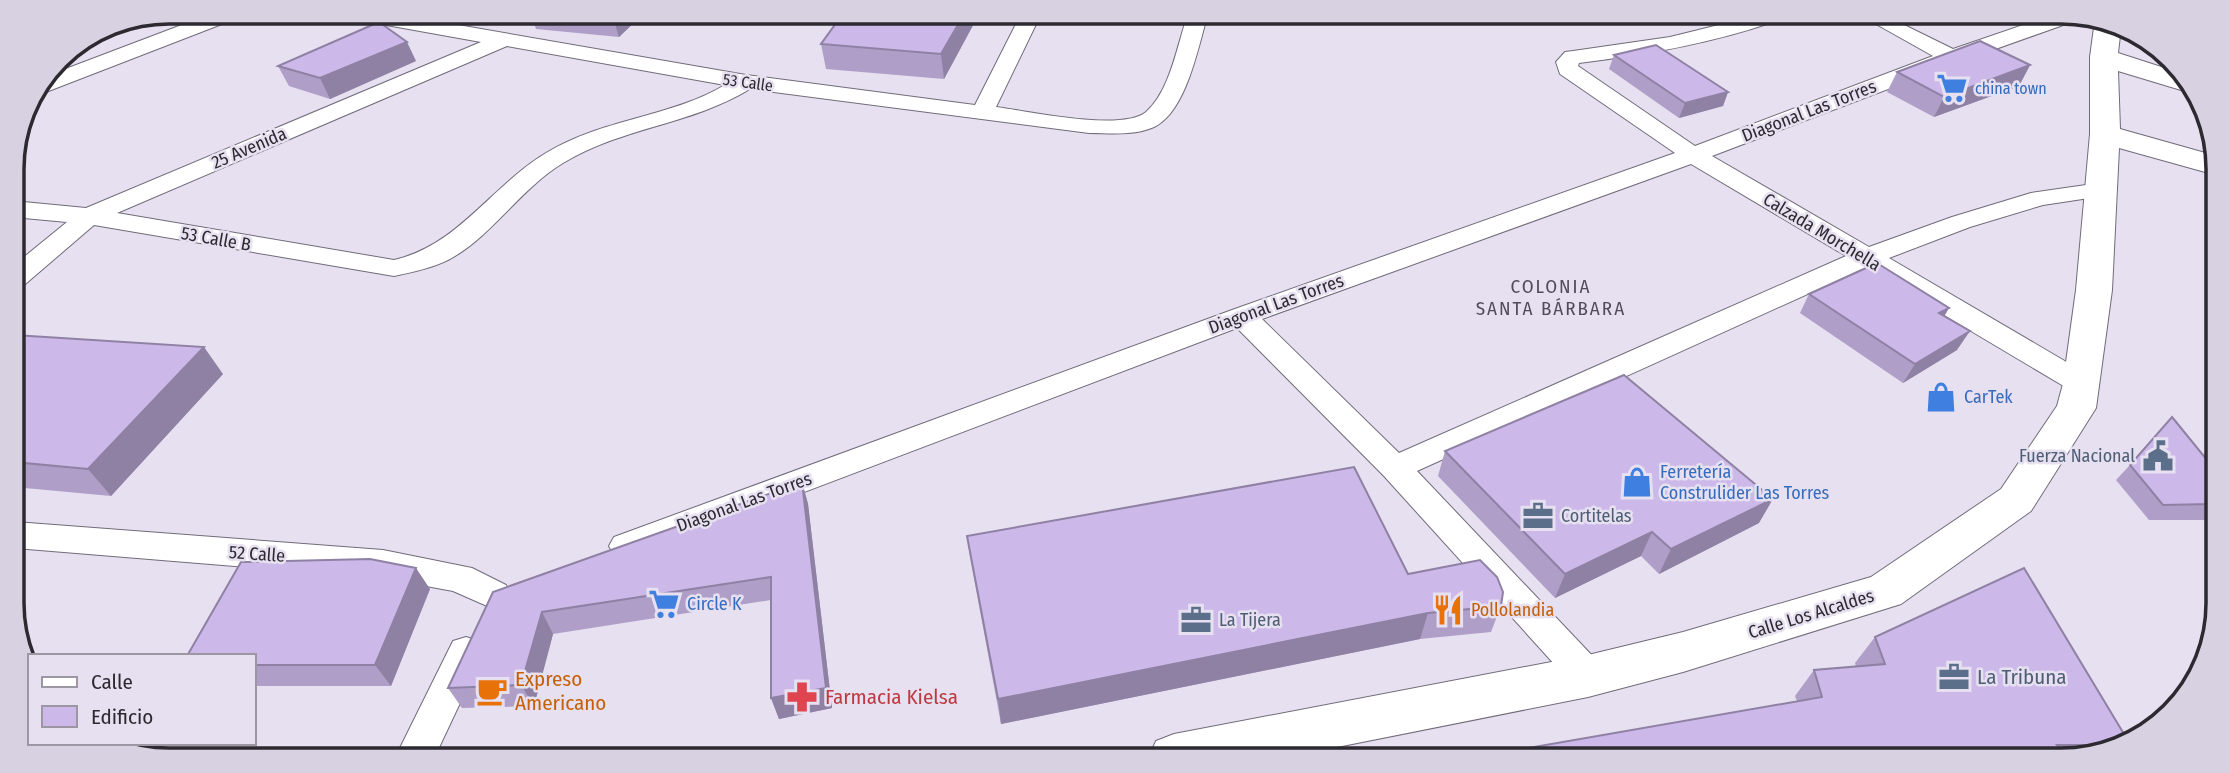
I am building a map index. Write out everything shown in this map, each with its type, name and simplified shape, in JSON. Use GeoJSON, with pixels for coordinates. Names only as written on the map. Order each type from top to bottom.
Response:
{"type":"FeatureCollection","features":[{"type":"Feature","properties":{"kind":"main road","name":"Calle Los Alcaldes"},"geometry":{"type":"LineString","coordinates":[[1223,748],[1588,676],[1683,652],[1885,592],[2016,500],[2076,408],[2082,384],[2094,290],[2105,134],[2104,57],[2107,32]]}},
{"type":"Feature","properties":{"kind":"main road"},"geometry":{"type":"LineString","coordinates":[[2104,57],[2175,81]]}},
{"type":"Feature","properties":{"kind":"main road"},"geometry":{"type":"LineString","coordinates":[[2105,134],[2205,163]]}},
{"type":"Feature","properties":{"kind":"street"},"geometry":{"type":"LineString","coordinates":[[54,81],[204,24]]}},
{"type":"Feature","properties":{"kind":"street","name":"53 Calle"},"geometry":{"type":"LineString","coordinates":[[411,24],[746,82],[1089,126],[1146,122],[1164,109],[1194,24]]}},
{"type":"Feature","properties":{"kind":"street"},"geometry":{"type":"LineString","coordinates":[[982,113],[1026,24]]}},
{"type":"Feature","properties":{"kind":"street","name":"Calzada Morchella"},"geometry":{"type":"LineString","coordinates":[[1748,24],[1714,35],[1632,51],[1573,57],[1567,62],[1568,69],[1693,155],[2082,384]]}},
{"type":"Feature","properties":{"kind":"street"},"geometry":{"type":"LineString","coordinates":[[1887,24],[1951,57]]}},
{"type":"Feature","properties":{"kind":"street","name":"Diagonal Las Torres"},"geometry":{"type":"LineString","coordinates":[[597,556],[1242,316],[1693,155],[1951,57],[2047,24]]}},
{"type":"Feature","properties":{"kind":"street","name":"25 Avenida"},"geometry":{"type":"LineString","coordinates":[[25,270],[89,216],[501,41]]}},
{"type":"Feature","properties":{"kind":"street","name":"53 Calle B"},"geometry":{"type":"LineString","coordinates":[[25,210],[89,216],[394,268],[420,264],[448,251],[542,165],[587,141],[627,126],[666,118],[708,103],[746,82]]}},
{"type":"Feature","properties":{"kind":"street"},"geometry":{"type":"LineString","coordinates":[[1395,468],[1865,258],[1961,222],[2040,198],[2100,190]]}},
{"type":"Feature","properties":{"kind":"street"},"geometry":{"type":"LineString","coordinates":[[1242,316],[1395,468],[1588,676]]}},
{"type":"Feature","properties":{"kind":"street","name":"52 Calle"},"geometry":{"type":"LineString","coordinates":[[24,537],[383,564],[507,590],[419,748]]}},
{"type":"Feature","properties":{"kind":"building"},"geometry":{"type":"Polygon","coordinates":[[[374,24],[382,24],[407,42],[320,78],[278,66],[374,24]]]}},
{"type":"Feature","properties":{"kind":"building"},"geometry":{"type":"Polygon","coordinates":[[[835,24],[958,24],[941,54],[821,44],[835,24]]]}},
{"type":"Feature","properties":{"kind":"building"},"geometry":{"type":"Polygon","coordinates":[[[1980,41],[2030,65],[1944,97],[1897,72],[1980,41]]]}},
{"type":"Feature","properties":{"kind":"building"},"geometry":{"type":"Polygon","coordinates":[[[1656,45],[1728,92],[1685,103],[1614,55],[1656,45]]]}},
{"type":"Feature","properties":{"kind":"building"},"geometry":{"type":"Polygon","coordinates":[[[1877,263],[1949,308],[1939,313],[1970,331],[1915,364],[1809,294],[1877,263]]]}},
{"type":"Feature","properties":{"kind":"building"},"geometry":{"type":"Polygon","coordinates":[[[25,336],[204,347],[88,469],[24,463],[25,336]]]}},
{"type":"Feature","properties":{"kind":"building"},"geometry":{"type":"Polygon","coordinates":[[[1624,375],[1773,499],[1671,549],[1652,532],[1565,574],[1445,451],[1624,375]]]}},
{"type":"Feature","properties":{"kind":"building","name":"Fuerza Nacional"},"geometry":{"type":"Polygon","coordinates":[[[2172,417],[2206,459],[2206,504],[2163,505],[2130,465],[2172,417]]]}},
{"type":"Feature","properties":{"kind":"building","name":"La Tijera"},"geometry":{"type":"Polygon","coordinates":[[[1354,467],[1408,574],[1480,560],[1497,577],[1503,592],[1501,606],[1428,613],[998,699],[967,536],[1354,467]]]}},
{"type":"Feature","properties":{"kind":"building"},"geometry":{"type":"Polygon","coordinates":[[[802,482],[826,688],[771,698],[771,577],[542,612],[521,685],[448,688],[493,592],[802,482]]]}},
{"type":"Feature","properties":{"kind":"building"},"geometry":{"type":"Polygon","coordinates":[[[370,559],[416,568],[375,665],[256,665],[256,654],[188,654],[241,562],[370,559]]]}},
{"type":"Feature","properties":{"kind":"building","name":"La Tribuna"},"geometry":{"type":"Polygon","coordinates":[[[2024,568],[2124,733],[2098,744],[2057,745],[2059,748],[1529,748],[1822,697],[1814,670],[1885,664],[1875,637],[2024,568]]]}},
{"type":"Feature","properties":{"kind":"place","name":"china town"},"geometry":{"type":"Point","coordinates":[1952,88]}},
{"type":"Feature","properties":{"kind":"place","name":"CarTek"},"geometry":{"type":"Point","coordinates":[1941,397]}},
{"type":"Feature","properties":{"kind":"place","name":"Fuerza Nacional"},"geometry":{"type":"Point","coordinates":[2158,456]}},
{"type":"Feature","properties":{"kind":"place","name":"Ferretería Construlider Las Torres"},"geometry":{"type":"Point","coordinates":[1637,482]}},
{"type":"Feature","properties":{"kind":"place","name":"Cortitelas"},"geometry":{"type":"Point","coordinates":[1538,516]}},
{"type":"Feature","properties":{"kind":"place","name":"Circle K"},"geometry":{"type":"Point","coordinates":[664,604]}},
{"type":"Feature","properties":{"kind":"place","name":"Pollolandia"},"geometry":{"type":"Point","coordinates":[1448,610]}},
{"type":"Feature","properties":{"kind":"place","name":"La Tijera"},"geometry":{"type":"Point","coordinates":[1196,620]}},
{"type":"Feature","properties":{"kind":"place","name":"La Tribuna"},"geometry":{"type":"Point","coordinates":[1954,677]}},
{"type":"Feature","properties":{"kind":"place","name":"Expreso Americano"},"geometry":{"type":"Point","coordinates":[492,691]}},
{"type":"Feature","properties":{"kind":"place","name":"Farmacia Kielsa"},"geometry":{"type":"Point","coordinates":[802,697]}},
{"type":"Feature","properties":{"kind":"district","name":"COLONIA SANTA BÁRBARA"},"geometry":{"type":"Point","coordinates":[1551,297]}}]}
